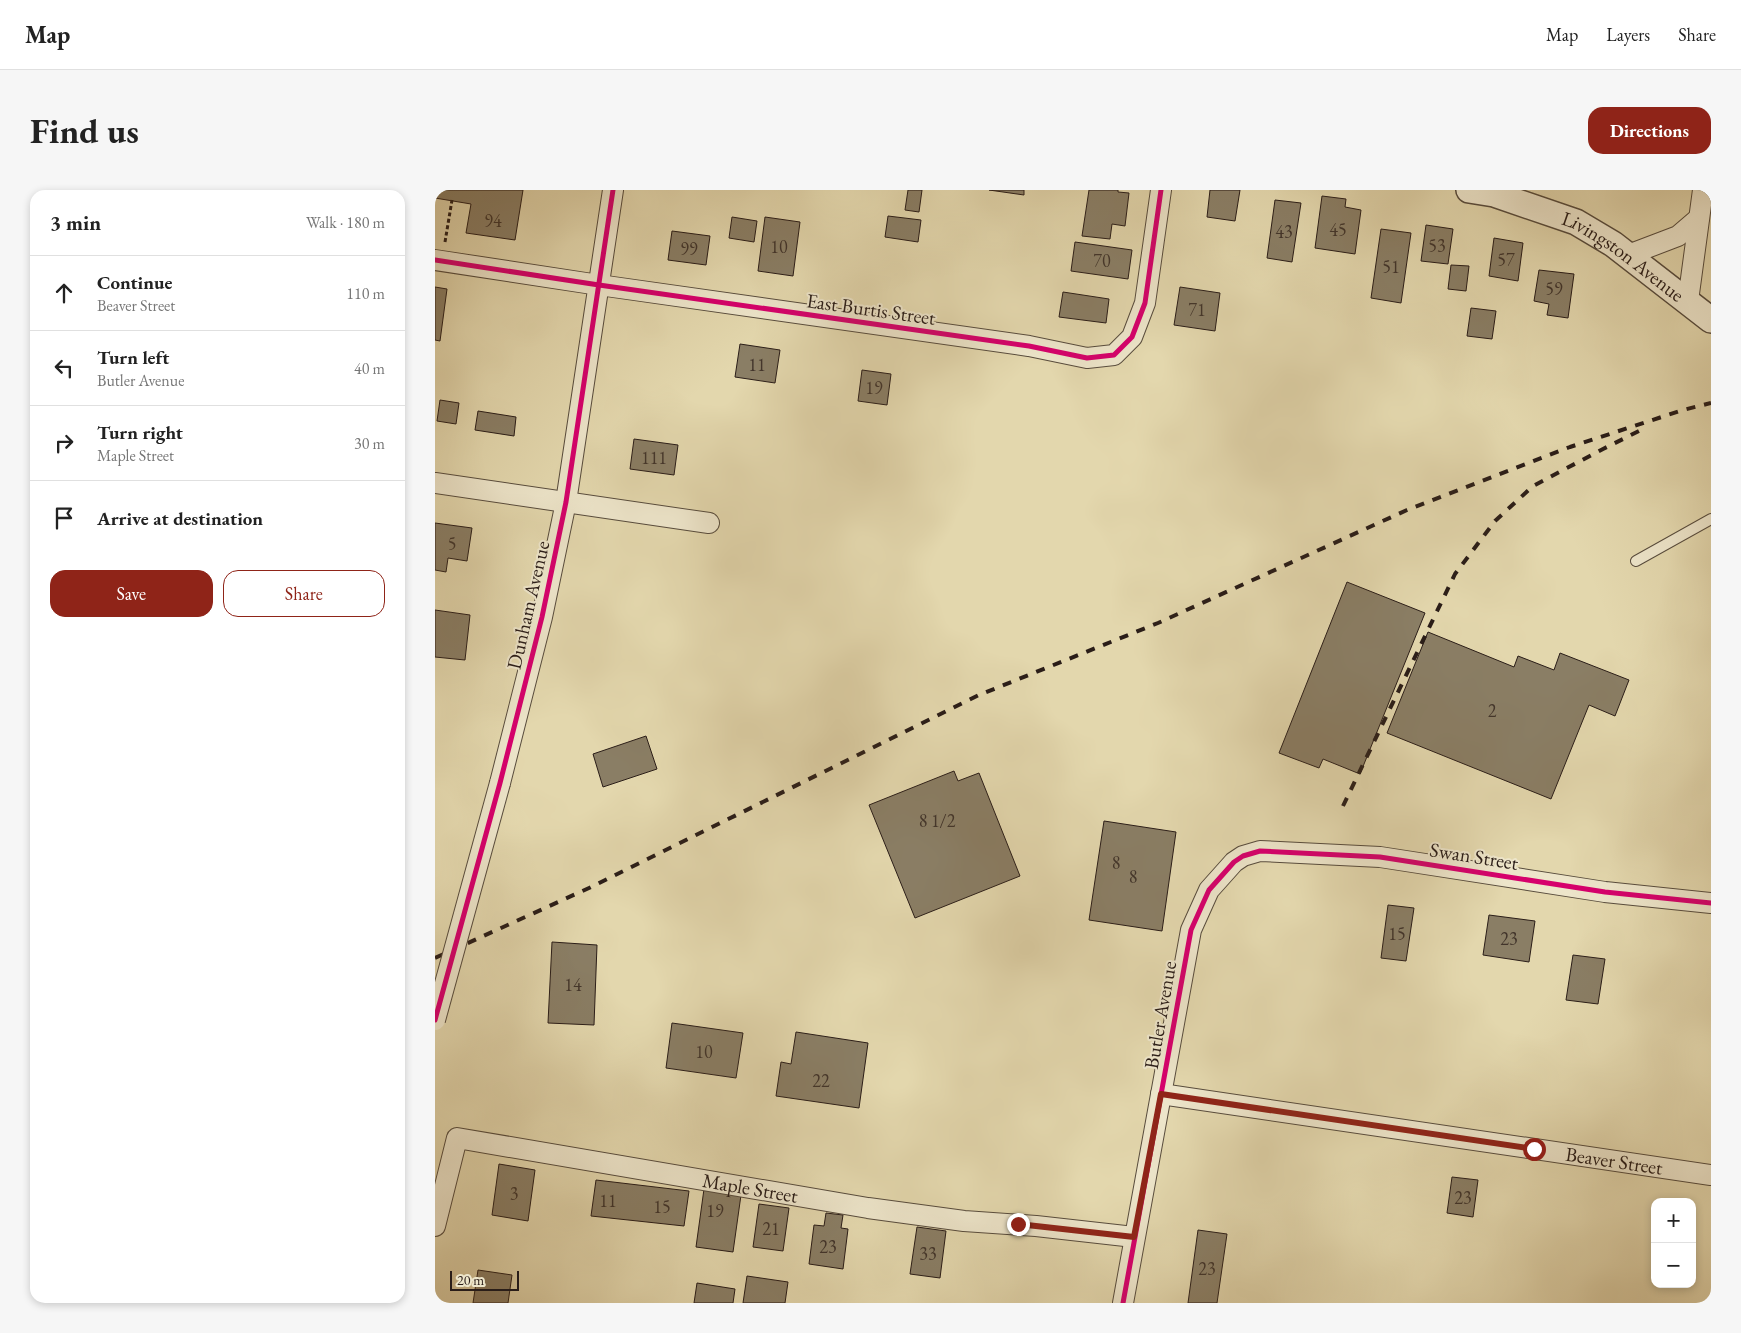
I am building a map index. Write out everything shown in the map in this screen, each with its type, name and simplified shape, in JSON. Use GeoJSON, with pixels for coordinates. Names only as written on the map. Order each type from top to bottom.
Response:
{"type":"FeatureCollection","features":[{"type":"Feature","properties":{"kind":"street","name":"Dunham Avenue"},"geometry":{"type":"LineString","coordinates":[[435,1020],[500,783],[542,617],[565,502],[613,190]]}},
{"type":"Feature","properties":{"kind":"street","name":"East Burtis Street"},"geometry":{"type":"LineString","coordinates":[[439,261],[599,286],[1029,346],[1087,358],[1114,355],[1132,337],[1145,302],[1161,190]]}},
{"type":"Feature","properties":{"kind":"street","name":"Livingston Avenue"},"geometry":{"type":"LineString","coordinates":[[1469,190],[1493,194],[1577,222],[1613,244],[1711,320]]}},
{"type":"Feature","properties":{"kind":"street"},"geometry":{"type":"LineString","coordinates":[[1688,301],[1703,190]]}},
{"type":"Feature","properties":{"kind":"street"},"geometry":{"type":"LineString","coordinates":[[1628,255],[1678,236],[1699,218]]}},
{"type":"Feature","properties":{"kind":"street"},"geometry":{"type":"LineString","coordinates":[[435,483],[709,523]]}},
{"type":"Feature","properties":{"kind":"street","name":"Swan Street"},"geometry":{"type":"LineString","coordinates":[[1234,862],[1243,856],[1260,851],[1379,857],[1605,892],[1711,903]]}},
{"type":"Feature","properties":{"kind":"street","name":"Butler Avenue"},"geometry":{"type":"LineString","coordinates":[[1123,1303],[1191,930],[1209,890],[1234,862]]}},
{"type":"Feature","properties":{"kind":"street","name":"Beaver Street"},"geometry":{"type":"LineString","coordinates":[[1161,1094],[1711,1175]]}},
{"type":"Feature","properties":{"kind":"street","name":"Maple Street"},"geometry":{"type":"LineString","coordinates":[[435,1226],[457,1138],[868,1208],[963,1221],[1036,1226],[1134,1237]]}},
{"type":"Feature","properties":{"kind":"lane"},"geometry":{"type":"LineString","coordinates":[[1636,561],[1711,519]]}},
{"type":"Feature","properties":{"kind":"path"},"geometry":{"type":"LineString","coordinates":[[439,261],[452,200]]}},
{"type":"Feature","properties":{"kind":"building"},"geometry":{"type":"Polygon","coordinates":[[[435,190],[523,190],[515,240],[466,233],[471,204],[435,198],[435,190]]]}},
{"type":"Feature","properties":{"kind":"building"},"geometry":{"type":"Polygon","coordinates":[[[908,190],[922,190],[919,212],[905,210],[908,190]]]}},
{"type":"Feature","properties":{"kind":"building"},"geometry":{"type":"Polygon","coordinates":[[[989,190],[1024,190],[1024,195],[989,190]]]}},
{"type":"Feature","properties":{"kind":"building"},"geometry":{"type":"Polygon","coordinates":[[[1089,190],[1118,190],[1118,192],[1129,193],[1125,226],[1112,224],[1110,239],[1082,236],[1089,190]]]}},
{"type":"Feature","properties":{"kind":"building"},"geometry":{"type":"Polygon","coordinates":[[[1210,190],[1240,190],[1235,221],[1207,217],[1210,190]]]}},
{"type":"Feature","properties":{"kind":"building"},"geometry":{"type":"Polygon","coordinates":[[[1322,196],[1346,199],[1345,207],[1361,210],[1355,254],[1315,248],[1322,196]]]}},
{"type":"Feature","properties":{"kind":"building"},"geometry":{"type":"Polygon","coordinates":[[[1275,200],[1301,203],[1292,262],[1267,258],[1275,200]]]}},
{"type":"Feature","properties":{"kind":"building"},"geometry":{"type":"Polygon","coordinates":[[[888,216],[921,220],[918,242],[885,237],[888,216]]]}},
{"type":"Feature","properties":{"kind":"building"},"geometry":{"type":"Polygon","coordinates":[[[732,217],[757,221],[754,242],[729,238],[732,217]]]}},
{"type":"Feature","properties":{"kind":"building"},"geometry":{"type":"Polygon","coordinates":[[[765,217],[800,222],[793,276],[758,271],[765,217]]]}},
{"type":"Feature","properties":{"kind":"building"},"geometry":{"type":"Polygon","coordinates":[[[1426,225],[1453,229],[1448,264],[1421,261],[1426,225]]]}},
{"type":"Feature","properties":{"kind":"building"},"geometry":{"type":"Polygon","coordinates":[[[1381,229],[1411,233],[1401,303],[1371,298],[1381,229]]]}},
{"type":"Feature","properties":{"kind":"building"},"geometry":{"type":"Polygon","coordinates":[[[672,231],[710,236],[706,265],[668,260],[672,231]]]}},
{"type":"Feature","properties":{"kind":"building"},"geometry":{"type":"Polygon","coordinates":[[[1494,238],[1523,243],[1518,281],[1489,276],[1494,238]]]}},
{"type":"Feature","properties":{"kind":"building"},"geometry":{"type":"Polygon","coordinates":[[[1075,242],[1132,250],[1128,279],[1071,271],[1075,242]]]}},
{"type":"Feature","properties":{"kind":"building"},"geometry":{"type":"Polygon","coordinates":[[[1451,265],[1469,266],[1466,291],[1448,289],[1451,265]]]}},
{"type":"Feature","properties":{"kind":"building"},"geometry":{"type":"Polygon","coordinates":[[[1539,270],[1574,274],[1568,318],[1547,315],[1549,304],[1534,301],[1539,270]]]}},
{"type":"Feature","properties":{"kind":"building"},"geometry":{"type":"Polygon","coordinates":[[[435,287],[447,289],[440,341],[435,340],[435,287]]]}},
{"type":"Feature","properties":{"kind":"building"},"geometry":{"type":"Polygon","coordinates":[[[1180,287],[1220,293],[1215,331],[1174,325],[1180,287]]]}},
{"type":"Feature","properties":{"kind":"building"},"geometry":{"type":"Polygon","coordinates":[[[1063,292],[1109,299],[1106,323],[1059,317],[1063,292]]]}},
{"type":"Feature","properties":{"kind":"building"},"geometry":{"type":"Polygon","coordinates":[[[1471,308],[1496,311],[1492,339],[1467,336],[1471,308]]]}},
{"type":"Feature","properties":{"kind":"building"},"geometry":{"type":"Polygon","coordinates":[[[740,344],[780,350],[775,383],[735,377],[740,344]]]}},
{"type":"Feature","properties":{"kind":"building"},"geometry":{"type":"Polygon","coordinates":[[[862,370],[891,374],[887,405],[858,401],[862,370]]]}},
{"type":"Feature","properties":{"kind":"building"},"geometry":{"type":"Polygon","coordinates":[[[440,400],[459,403],[456,424],[437,421],[440,400]]]}},
{"type":"Feature","properties":{"kind":"building"},"geometry":{"type":"Polygon","coordinates":[[[478,411],[516,417],[514,436],[475,430],[478,411]]]}},
{"type":"Feature","properties":{"kind":"building"},"geometry":{"type":"Polygon","coordinates":[[[634,439],[678,445],[674,475],[630,469],[634,439]]]}},
{"type":"Feature","properties":{"kind":"building"},"geometry":{"type":"Polygon","coordinates":[[[435,523],[472,528],[467,561],[448,558],[446,572],[435,570],[435,523]]]}},
{"type":"Feature","properties":{"kind":"building"},"geometry":{"type":"Polygon","coordinates":[[[1347,582],[1425,613],[1360,774],[1323,759],[1319,768],[1279,753],[1347,582]]]}},
{"type":"Feature","properties":{"kind":"building"},"geometry":{"type":"Polygon","coordinates":[[[435,610],[470,615],[465,660],[435,657],[435,610]]]}},
{"type":"Feature","properties":{"kind":"building"},"geometry":{"type":"Polygon","coordinates":[[[1428,632],[1514,667],[1518,656],[1554,670],[1560,653],[1629,680],[1615,716],[1589,705],[1551,799],[1387,733],[1428,632]]]}},
{"type":"Feature","properties":{"kind":"building"},"geometry":{"type":"Polygon","coordinates":[[[646,736],[657,769],[603,787],[593,754],[646,736]]]}},
{"type":"Feature","properties":{"kind":"building"},"geometry":{"type":"Polygon","coordinates":[[[954,771],[958,781],[979,773],[1020,876],[915,918],[869,805],[954,771]]]}},
{"type":"Feature","properties":{"kind":"building"},"geometry":{"type":"Polygon","coordinates":[[[1104,821],[1176,832],[1162,931],[1089,920],[1104,821]]]}},
{"type":"Feature","properties":{"kind":"building"},"geometry":{"type":"Polygon","coordinates":[[[1388,905],[1414,908],[1406,961],[1381,958],[1388,905]]]}},
{"type":"Feature","properties":{"kind":"building"},"geometry":{"type":"Polygon","coordinates":[[[1489,915],[1535,921],[1529,962],[1483,955],[1489,915]]]}},
{"type":"Feature","properties":{"kind":"building"},"geometry":{"type":"Polygon","coordinates":[[[552,942],[597,945],[594,1025],[548,1023],[552,942]]]}},
{"type":"Feature","properties":{"kind":"building"},"geometry":{"type":"Polygon","coordinates":[[[1573,955],[1605,959],[1598,1004],[1566,1000],[1573,955]]]}},
{"type":"Feature","properties":{"kind":"building"},"geometry":{"type":"Polygon","coordinates":[[[672,1023],[743,1033],[736,1078],[666,1068],[672,1023]]]}},
{"type":"Feature","properties":{"kind":"building"},"geometry":{"type":"Polygon","coordinates":[[[796,1032],[868,1043],[859,1108],[776,1096],[781,1062],[791,1064],[796,1032]]]}},
{"type":"Feature","properties":{"kind":"building"},"geometry":{"type":"Polygon","coordinates":[[[499,1164],[535,1170],[528,1221],[492,1215],[499,1164]]]}},
{"type":"Feature","properties":{"kind":"building"},"geometry":{"type":"Polygon","coordinates":[[[1452,1177],[1478,1180],[1473,1217],[1447,1213],[1452,1177]]]}},
{"type":"Feature","properties":{"kind":"building"},"geometry":{"type":"Polygon","coordinates":[[[596,1180],[689,1191],[684,1226],[591,1216],[596,1180]]]}},
{"type":"Feature","properties":{"kind":"building"},"geometry":{"type":"Polygon","coordinates":[[[704,1189],[741,1195],[733,1252],[696,1247],[704,1189]]]}},
{"type":"Feature","properties":{"kind":"building"},"geometry":{"type":"Polygon","coordinates":[[[759,1204],[789,1208],[783,1251],[753,1247],[759,1204]]]}},
{"type":"Feature","properties":{"kind":"building"},"geometry":{"type":"Polygon","coordinates":[[[826,1213],[843,1215],[841,1228],[848,1229],[843,1269],[809,1264],[814,1225],[824,1226],[826,1213]]]}},
{"type":"Feature","properties":{"kind":"building"},"geometry":{"type":"Polygon","coordinates":[[[917,1227],[946,1231],[940,1278],[910,1274],[917,1227]]]}},
{"type":"Feature","properties":{"kind":"building"},"geometry":{"type":"Polygon","coordinates":[[[1198,1230],[1227,1234],[1217,1303],[1188,1303],[1198,1230]]]}},
{"type":"Feature","properties":{"kind":"building"},"geometry":{"type":"Polygon","coordinates":[[[478,1270],[512,1275],[508,1303],[473,1303],[478,1270]]]}},
{"type":"Feature","properties":{"kind":"building"},"geometry":{"type":"Polygon","coordinates":[[[747,1276],[788,1282],[785,1303],[743,1303],[747,1276]]]}},
{"type":"Feature","properties":{"kind":"building"},"geometry":{"type":"Polygon","coordinates":[[[697,1283],[735,1289],[733,1303],[694,1303],[697,1283]]]}},
{"type":"Feature","properties":{"kind":"railway"},"geometry":{"type":"LineString","coordinates":[[435,958],[589,888],[979,695],[1158,623],[1407,510],[1570,447],[1683,410],[1711,403]]}},
{"type":"Feature","properties":{"kind":"railway"},"geometry":{"type":"LineString","coordinates":[[1343,806],[1455,574],[1495,521],[1533,486],[1645,428]]}},
{"type":"Feature","properties":{"kind":"cycle path"},"geometry":{"type":"LineString","coordinates":[[435,1020],[500,783],[542,617],[566,502],[613,190]]}},
{"type":"Feature","properties":{"kind":"cycle path"},"geometry":{"type":"LineString","coordinates":[[435,260],[1029,346],[1087,358],[1114,355],[1132,337],[1145,303],[1161,190]]}},
{"type":"Feature","properties":{"kind":"cycle path"},"geometry":{"type":"LineString","coordinates":[[1123,1303],[1191,930],[1209,890],[1234,862],[1243,856],[1260,851],[1380,857],[1605,892],[1711,903]]}},
{"type":"Feature","properties":{"kind":"route"},"geometry":{"type":"LineString","coordinates":[[1018,1224],[1134,1237],[1161,1094],[1534,1149]]}}]}
